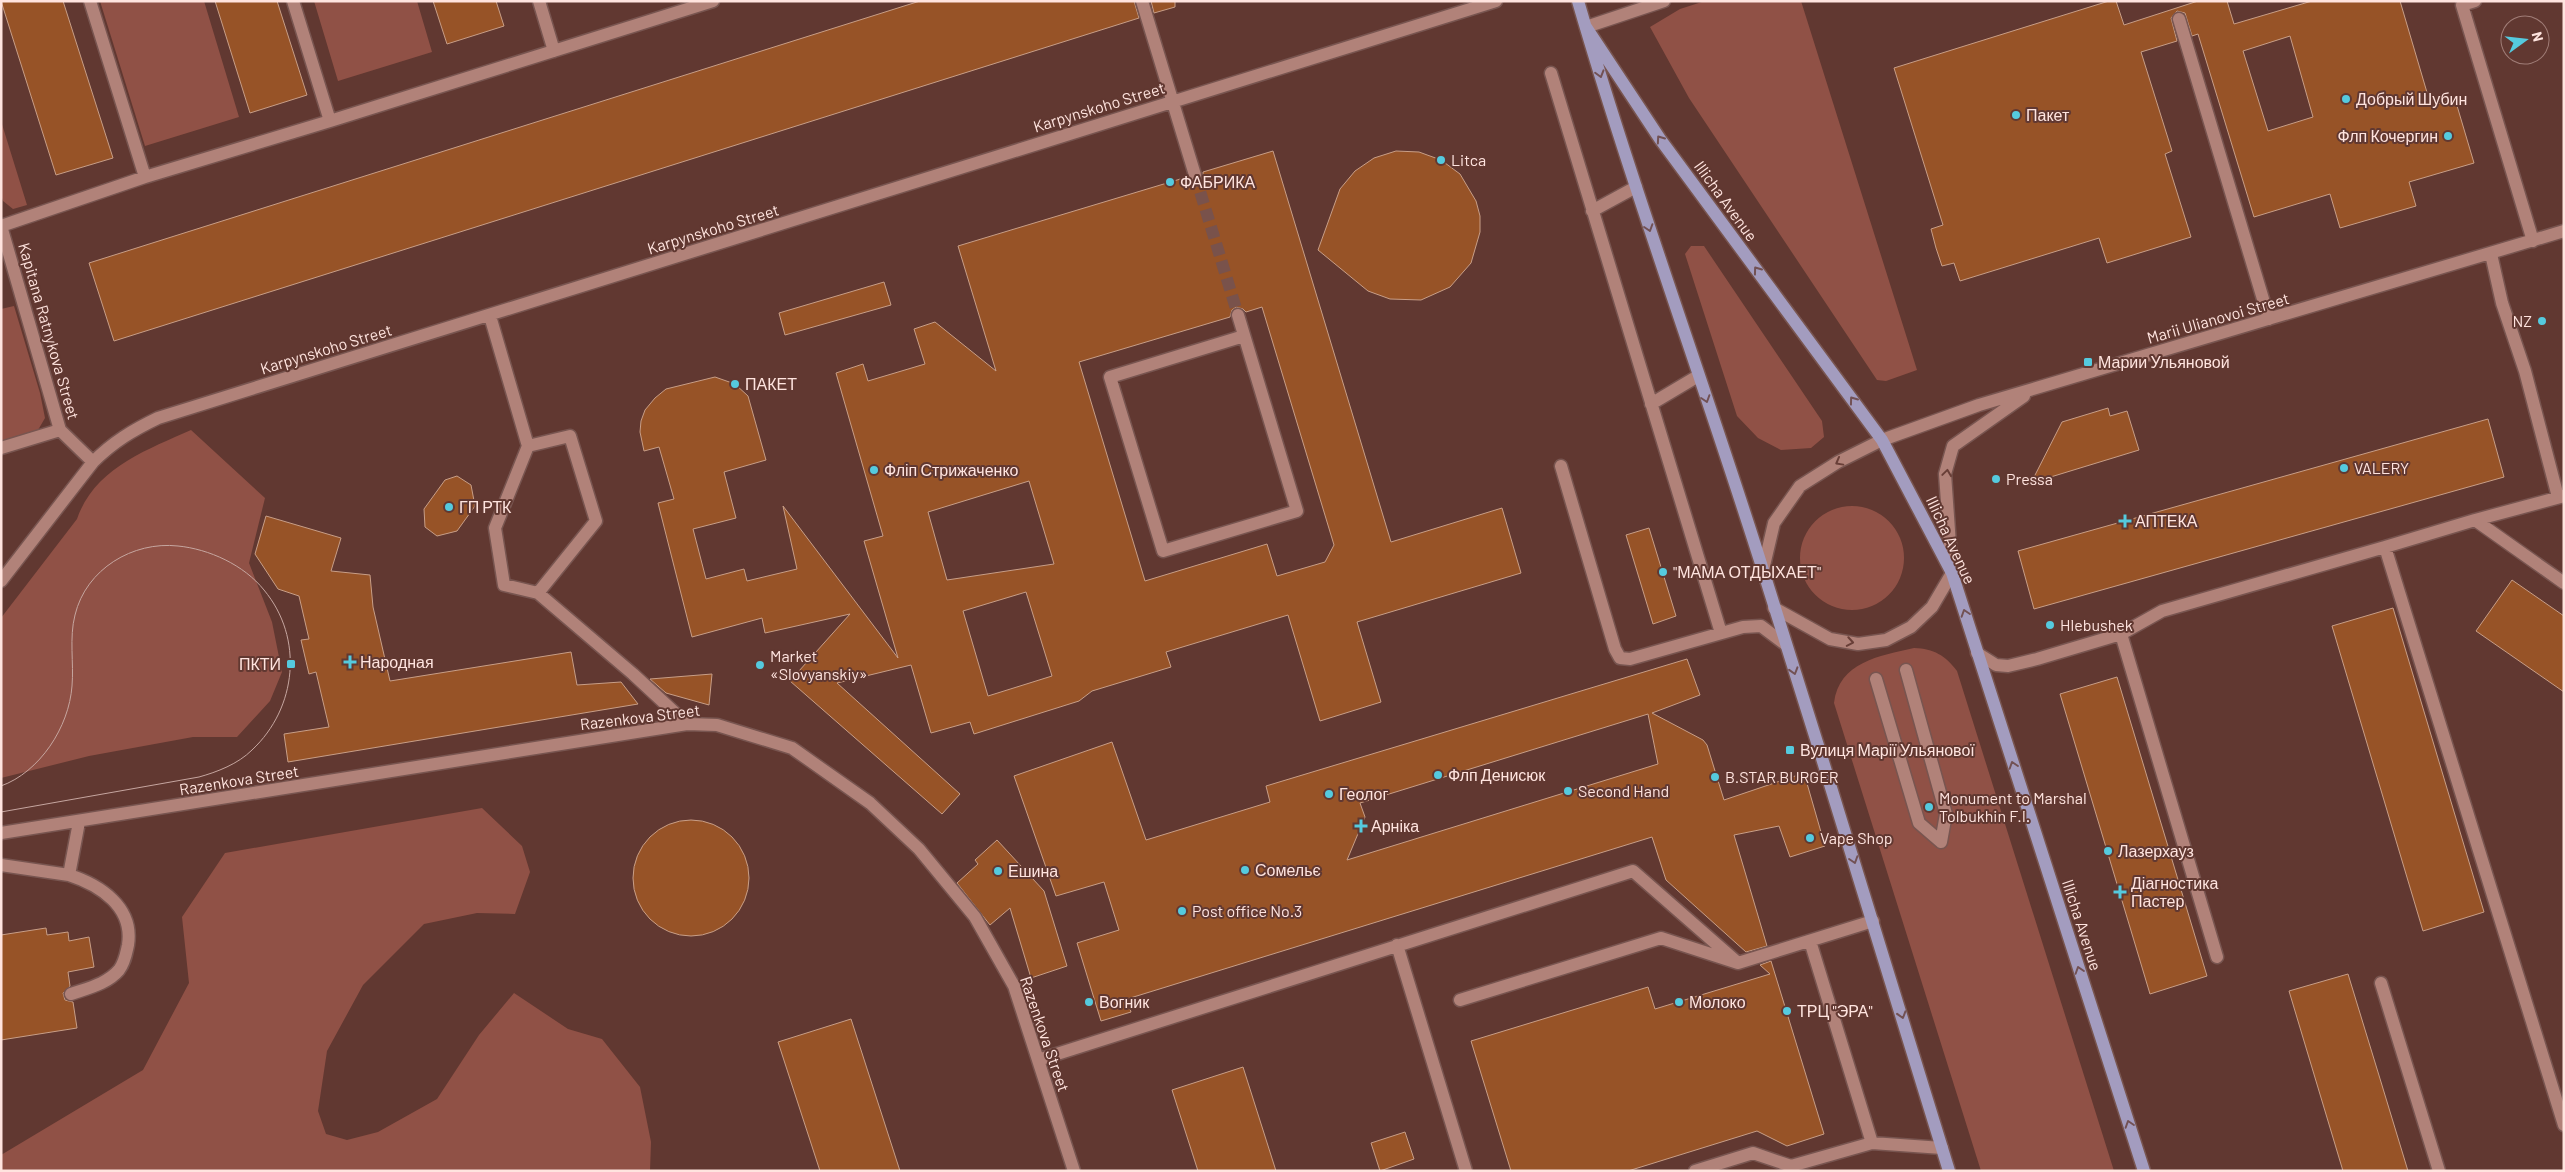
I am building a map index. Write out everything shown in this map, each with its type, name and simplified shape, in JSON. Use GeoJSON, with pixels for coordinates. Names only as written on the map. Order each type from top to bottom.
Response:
{"type":"FeatureCollection","features":[{"type":"Feature","properties":{"kind":"main road","name":"Illicha Avenue"},"geometry":{"type":"LineString","coordinates":[[1578,1],[1636,187],[1763,570],[1874,921],[1948,1171]]}},
{"type":"Feature","properties":{"kind":"main road","name":"Illicha Avenue"},"geometry":{"type":"LineString","coordinates":[[1586,27],[1660,139],[1882,440],[1952,574],[2144,1171]]}},
{"type":"Feature","properties":{"kind":"street"},"geometry":{"type":"LineString","coordinates":[[90,1],[145,177]]}},
{"type":"Feature","properties":{"kind":"street"},"geometry":{"type":"LineString","coordinates":[[293,1],[330,122]]}},
{"type":"Feature","properties":{"kind":"street"},"geometry":{"type":"LineString","coordinates":[[539,1],[554,50]]}},
{"type":"Feature","properties":{"kind":"street"},"geometry":{"type":"LineString","coordinates":[[1,226],[145,177],[330,122],[713,1]]}},
{"type":"Feature","properties":{"kind":"street"},"geometry":{"type":"LineString","coordinates":[[1142,1],[1195,175]]}},
{"type":"Feature","properties":{"kind":"street","name":"Karpynskoho Street"},"geometry":{"type":"LineString","coordinates":[[1,581],[93,462],[110,445],[131,431],[158,418],[1496,1]]}},
{"type":"Feature","properties":{"kind":"street"},"geometry":{"type":"LineString","coordinates":[[1586,27],[1664,1]]}},
{"type":"Feature","properties":{"kind":"street"},"geometry":{"type":"LineString","coordinates":[[2475,1],[2461,3],[2533,241]]}},
{"type":"Feature","properties":{"kind":"street"},"geometry":{"type":"LineString","coordinates":[[2179,19],[2269,319]]}},
{"type":"Feature","properties":{"kind":"street"},"geometry":{"type":"LineString","coordinates":[[1551,73],[1721,633]]}},
{"type":"Feature","properties":{"kind":"street"},"geometry":{"type":"LineString","coordinates":[[1592,210],[1636,187]]}},
{"type":"Feature","properties":{"kind":"street","name":"Kapitana Ratnykova Street"},"geometry":{"type":"LineString","coordinates":[[1,226],[60,430],[93,462]]}},
{"type":"Feature","properties":{"kind":"street","name":"Marii Ulianovoi Street"},"geometry":{"type":"LineString","coordinates":[[1763,570],[1774,523],[1800,486],[1838,462],[1882,440],[1978,405],[2564,232]]}},
{"type":"Feature","properties":{"kind":"street"},"geometry":{"type":"LineString","coordinates":[[1977,653],[1996,665],[2008,666],[2121,634],[2162,611],[2561,496],[2525,371],[2502,302],[2491,254]]}},
{"type":"Feature","properties":{"kind":"street"},"geometry":{"type":"LineString","coordinates":[[1238,315],[1297,511],[1163,551],[1110,377],[1244,336]]}},
{"type":"Feature","properties":{"kind":"street"},"geometry":{"type":"LineString","coordinates":[[490,316],[528,446],[495,528],[504,585],[538,593],[633,674],[687,724]]}},
{"type":"Feature","properties":{"kind":"street"},"geometry":{"type":"LineString","coordinates":[[1651,404],[1698,376]]}},
{"type":"Feature","properties":{"kind":"street"},"geometry":{"type":"LineString","coordinates":[[1774,608],[1830,639],[1858,644],[1886,640],[1912,627],[1932,607],[1952,574],[1946,474],[1953,446],[2034,389]]}},
{"type":"Feature","properties":{"kind":"street"},"geometry":{"type":"LineString","coordinates":[[1,448],[60,430]]}},
{"type":"Feature","properties":{"kind":"street"},"geometry":{"type":"LineString","coordinates":[[528,446],[570,436],[596,521],[538,593]]}},
{"type":"Feature","properties":{"kind":"street"},"geometry":{"type":"LineString","coordinates":[[1561,466],[1615,649],[1620,658],[1630,659],[1743,627],[1761,626],[1785,644]]}},
{"type":"Feature","properties":{"kind":"street"},"geometry":{"type":"LineString","coordinates":[[2475,520],[2564,583]]}},
{"type":"Feature","properties":{"kind":"street"},"geometry":{"type":"LineString","coordinates":[[2385,547],[2564,1125]]}},
{"type":"Feature","properties":{"kind":"street"},"geometry":{"type":"LineString","coordinates":[[2121,634],[2217,957]]}},
{"type":"Feature","properties":{"kind":"street"},"geometry":{"type":"LineString","coordinates":[[1876,679],[1919,824],[1941,842],[1946,814],[1906,670]]}},
{"type":"Feature","properties":{"kind":"street","name":"Razenkova Street"},"geometry":{"type":"LineString","coordinates":[[1,833],[687,724],[717,725],[792,748],[870,803],[919,849],[975,917],[1014,986],[1074,1171]]}},
{"type":"Feature","properties":{"kind":"street"},"geometry":{"type":"LineString","coordinates":[[69,875],[79,822]]}},
{"type":"Feature","properties":{"kind":"street"},"geometry":{"type":"LineString","coordinates":[[1,865],[69,875],[90,882],[109,896],[125,918],[129,938],[125,960],[118,971],[104,982],[71,994]]}},
{"type":"Feature","properties":{"kind":"street"},"geometry":{"type":"LineString","coordinates":[[1038,1060],[1633,871],[1738,963]]}},
{"type":"Feature","properties":{"kind":"street"},"geometry":{"type":"LineString","coordinates":[[1460,1000],[1661,938],[1738,963],[1874,921]]}},
{"type":"Feature","properties":{"kind":"street"},"geometry":{"type":"LineString","coordinates":[[1810,941],[1872,1143]]}},
{"type":"Feature","properties":{"kind":"street"},"geometry":{"type":"LineString","coordinates":[[1397,945],[1466,1171]]}},
{"type":"Feature","properties":{"kind":"street"},"geometry":{"type":"LineString","coordinates":[[2381,983],[2439,1171]]}},
{"type":"Feature","properties":{"kind":"street"},"geometry":{"type":"LineString","coordinates":[[1695,1171],[1752,1153],[1791,1166],[1872,1143],[1942,1148]]}},
{"type":"Feature","properties":{"kind":"shaded area"},"geometry":{"type":"Polygon","coordinates":[[[100,1],[204,1],[239,117],[145,146],[100,1]]]}},
{"type":"Feature","properties":{"kind":"shaded area"},"geometry":{"type":"Polygon","coordinates":[[[314,1],[417,1],[432,52],[338,81],[314,1]]]}},
{"type":"Feature","properties":{"kind":"shaded area"},"geometry":{"type":"Polygon","coordinates":[[[1705,1],[1801,1],[1917,370],[1886,381],[1877,380],[1689,98],[1650,27],[1680,9],[1705,1]]]}},
{"type":"Feature","properties":{"kind":"shaded area"},"geometry":{"type":"Polygon","coordinates":[[[1,121],[27,205],[13,209],[3,201],[1,195],[1,121]]]}},
{"type":"Feature","properties":{"kind":"shaded area"},"geometry":{"type":"Polygon","coordinates":[[[1691,246],[1704,246],[1822,421],[1824,437],[1811,448],[1781,450],[1758,438],[1737,416],[1685,254],[1691,246]]]}},
{"type":"Feature","properties":{"kind":"shaded area"},"geometry":{"type":"Polygon","coordinates":[[[14,306],[40,393],[45,418],[38,430],[1,444],[1,309],[14,306]]]}},
{"type":"Feature","properties":{"kind":"shaded area"},"geometry":{"type":"Polygon","coordinates":[[[191,430],[265,498],[249,563],[272,622],[282,672],[270,701],[237,737],[193,737],[89,756],[1,778],[1,618],[77,519],[85,502],[96,487],[109,474],[140,454],[191,430]]]}},
{"type":"Feature","properties":{"kind":"shaded area"},"geometry":{"type":"Polygon","coordinates":[[[1852,506],[1872,510],[1889,521],[1900,538],[1904,558],[1900,578],[1889,595],[1872,606],[1852,610],[1832,606],[1815,595],[1804,578],[1800,558],[1804,538],[1815,521],[1832,510],[1852,506]]]}},
{"type":"Feature","properties":{"kind":"shaded area"},"geometry":{"type":"Polygon","coordinates":[[[1914,648],[1933,651],[1948,661],[1957,671],[2114,1171],[1981,1171],[1834,703],[1837,689],[1852,670],[1875,658],[1914,648]]]}},
{"type":"Feature","properties":{"kind":"shaded area"},"geometry":{"type":"Polygon","coordinates":[[[482,808],[522,846],[530,872],[515,914],[477,913],[424,924],[363,985],[327,1051],[318,1111],[326,1134],[347,1140],[378,1132],[437,1099],[479,1035],[514,993],[568,1029],[602,1039],[640,1087],[651,1142],[650,1171],[1,1171],[1,1155],[143,1070],[189,983],[182,917],[225,853],[482,808]]]}},
{"type":"Feature","properties":{"kind":"building"},"geometry":{"type":"Polygon","coordinates":[[[1,1],[63,1],[113,158],[56,175],[1,1]]]}},
{"type":"Feature","properties":{"kind":"building"},"geometry":{"type":"Polygon","coordinates":[[[215,1],[277,1],[307,95],[250,113],[215,1]]]}},
{"type":"Feature","properties":{"kind":"building"},"geometry":{"type":"Polygon","coordinates":[[[433,1],[496,1],[504,26],[447,44],[433,1]]]}},
{"type":"Feature","properties":{"kind":"building"},"geometry":{"type":"Polygon","coordinates":[[[920,1],[1134,1],[1139,18],[114,341],[89,263],[920,1]]]}},
{"type":"Feature","properties":{"kind":"building"},"geometry":{"type":"Polygon","coordinates":[[[1151,1],[1175,1],[1175,7],[1154,13],[1151,1]]]}},
{"type":"Feature","properties":{"kind":"building"},"geometry":{"type":"Polygon","coordinates":[[[2109,1],[2116,1],[2124,25],[2198,1],[2227,1],[2234,24],[2312,1],[2400,1],[2431,106],[2455,99],[2474,163],[2409,182],[2416,206],[2340,228],[2330,194],[2254,217],[2198,34],[2192,36],[2185,13],[2177,11],[2171,18],[2177,41],[2141,52],[2172,151],[2165,154],[2191,237],[2107,263],[2099,238],[1960,281],[1954,263],[1942,266],[1936,248],[1931,229],[1943,225],[1894,68],[2109,1]],[[2290,36],[2243,51],[2268,131],[2313,117],[2290,36]]]}},
{"type":"Feature","properties":{"kind":"building"},"geometry":{"type":"Polygon","coordinates":[[[1273,151],[1391,542],[1502,508],[1521,573],[1357,622],[1381,702],[1320,721],[1288,615],[1166,652],[1171,667],[1092,691],[1079,701],[974,734],[970,722],[931,733],[911,665],[837,683],[960,794],[942,814],[790,681],[850,614],[765,633],[762,618],[692,637],[658,503],[674,499],[659,447],[644,451],[640,432],[645,410],[666,389],[715,377],[735,384],[748,396],[766,460],[724,472],[736,518],[693,529],[706,579],[744,569],[747,581],[797,569],[783,506],[898,658],[864,541],[883,536],[836,373],[863,364],[868,381],[925,364],[914,329],[935,322],[996,371],[958,246],[1187,177],[1193,183],[1198,183],[1203,177],[1203,172],[1273,151]],[[1236,307],[1232,310],[1230,317],[1079,362],[1145,581],[1267,544],[1277,576],[1325,562],[1334,545],[1262,307],[1246,312],[1236,307]],[[1029,481],[928,512],[947,580],[1054,564],[1029,481]],[[1026,592],[963,611],[988,696],[1052,676],[1026,592]]]}},
{"type":"Feature","properties":{"kind":"building"},"geometry":{"type":"Polygon","coordinates":[[[1396,151],[1419,152],[1441,160],[1460,174],[1476,201],[1480,216],[1480,232],[1471,263],[1450,287],[1421,300],[1390,299],[1368,291],[1318,250],[1340,189],[1355,171],[1374,158],[1396,151]]]}},
{"type":"Feature","properties":{"kind":"building"},"geometry":{"type":"Polygon","coordinates":[[[884,282],[891,305],[785,335],[779,313],[884,282]]]}},
{"type":"Feature","properties":{"kind":"building"},"geometry":{"type":"Polygon","coordinates":[[[2108,408],[2110,416],[2127,411],[2139,450],[2031,483],[2062,422],[2108,408]]]}},
{"type":"Feature","properties":{"kind":"building"},"geometry":{"type":"Polygon","coordinates":[[[2488,419],[2504,477],[2034,609],[2018,551],[2488,419]]]}},
{"type":"Feature","properties":{"kind":"building","name":"ГП РТК"},"geometry":{"type":"Polygon","coordinates":[[[457,476],[471,485],[475,506],[457,531],[437,536],[425,527],[424,509],[445,480],[457,476]]]}},
{"type":"Feature","properties":{"kind":"building"},"geometry":{"type":"Polygon","coordinates":[[[266,516],[341,538],[331,571],[370,575],[373,607],[390,681],[571,652],[577,685],[621,682],[638,704],[288,762],[284,734],[329,727],[316,672],[309,674],[301,640],[309,639],[299,596],[278,589],[255,554],[266,516]]]}},
{"type":"Feature","properties":{"kind":"building"},"geometry":{"type":"Polygon","coordinates":[[[1649,528],[1676,616],[1653,624],[1626,535],[1649,528]]]}},
{"type":"Feature","properties":{"kind":"building"},"geometry":{"type":"Polygon","coordinates":[[[2512,580],[2564,616],[2564,692],[2476,631],[2512,580]]]}},
{"type":"Feature","properties":{"kind":"building"},"geometry":{"type":"Polygon","coordinates":[[[2393,608],[2484,912],[2423,931],[2332,626],[2393,608]]]}},
{"type":"Feature","properties":{"kind":"building"},"geometry":{"type":"Polygon","coordinates":[[[1687,659],[1700,695],[1652,713],[1703,740],[1707,745],[1724,800],[1804,773],[1825,846],[1790,857],[1779,826],[1734,835],[1767,946],[1746,952],[1666,880],[1652,837],[1127,999],[1131,1012],[1101,1021],[1077,943],[1119,930],[1104,882],[1056,896],[1014,776],[1112,742],[1146,840],[1270,802],[1266,786],[1687,659]],[[1648,714],[1360,803],[1365,817],[1347,860],[1658,764],[1648,714]]]}},
{"type":"Feature","properties":{"kind":"building"},"geometry":{"type":"Polygon","coordinates":[[[712,674],[709,705],[666,693],[650,679],[712,674]]]}},
{"type":"Feature","properties":{"kind":"building"},"geometry":{"type":"Polygon","coordinates":[[[2117,677],[2207,976],[2150,994],[2060,694],[2117,677]]]}},
{"type":"Feature","properties":{"kind":"building"},"geometry":{"type":"Polygon","coordinates":[[[691,820],[713,824],[732,837],[745,856],[749,878],[745,900],[732,919],[713,932],[691,936],[669,932],[650,919],[637,900],[633,878],[637,856],[650,837],[669,824],[691,820]]]}},
{"type":"Feature","properties":{"kind":"building"},"geometry":{"type":"Polygon","coordinates":[[[997,840],[1044,891],[1067,966],[1031,978],[1010,908],[990,925],[957,883],[978,864],[975,860],[997,840]]]}},
{"type":"Feature","properties":{"kind":"building"},"geometry":{"type":"Polygon","coordinates":[[[46,928],[47,935],[68,932],[69,941],[89,937],[94,967],[68,972],[70,986],[63,993],[65,1000],[73,1002],[77,1028],[1,1040],[1,935],[46,928]]]}},
{"type":"Feature","properties":{"kind":"building"},"geometry":{"type":"Polygon","coordinates":[[[1771,961],[1824,1134],[1787,1146],[1757,1131],[1628,1171],[1511,1171],[1471,1041],[1648,987],[1655,1009],[1770,974],[1760,965],[1771,961]]]}},
{"type":"Feature","properties":{"kind":"building"},"geometry":{"type":"Polygon","coordinates":[[[2348,974],[2408,1171],[2343,1171],[2289,991],[2348,974]]]}},
{"type":"Feature","properties":{"kind":"building"},"geometry":{"type":"Polygon","coordinates":[[[851,1019],[900,1171],[820,1171],[778,1042],[851,1019]]]}},
{"type":"Feature","properties":{"kind":"building"},"geometry":{"type":"Polygon","coordinates":[[[1243,1067],[1276,1171],[1198,1171],[1172,1090],[1243,1067]]]}},
{"type":"Feature","properties":{"kind":"building"},"geometry":{"type":"Polygon","coordinates":[[[1405,1132],[1414,1159],[1380,1171],[1371,1143],[1405,1132]]]}},
{"type":"Feature","properties":{"kind":"tunnel"},"geometry":{"type":"LineString","coordinates":[[1195,175],[1238,315]]}},
{"type":"Feature","properties":{"kind":"tram line"},"geometry":{"type":"LineString","coordinates":[[1,786],[15,779],[40,759],[58,732],[70,701],[72,686],[72,633],[75,615],[89,584],[114,561],[144,548],[161,546],[190,548],[214,555],[236,566],[256,581],[264,590],[277,609],[285,629],[290,651],[290,672],[286,694],[278,714],[267,733],[252,750],[227,767],[199,777],[1,812]]}},
{"type":"Feature","properties":{"kind":"place","name":"Добрый Шубин"},"geometry":{"type":"Point","coordinates":[2346,99]}},
{"type":"Feature","properties":{"kind":"place","name":"Пакет"},"geometry":{"type":"Point","coordinates":[2016,115]}},
{"type":"Feature","properties":{"kind":"place","name":"Флп Кочергин"},"geometry":{"type":"Point","coordinates":[2448,136]}},
{"type":"Feature","properties":{"kind":"place","name":"Litca"},"geometry":{"type":"Point","coordinates":[1441,160]}},
{"type":"Feature","properties":{"kind":"place","name":"ФАБРИКА"},"geometry":{"type":"Point","coordinates":[1170,182]}},
{"type":"Feature","properties":{"kind":"place","name":"NZ"},"geometry":{"type":"Point","coordinates":[2542,321]}},
{"type":"Feature","properties":{"kind":"place","name":"Марии Ульяновой"},"geometry":{"type":"Point","coordinates":[2088,362]}},
{"type":"Feature","properties":{"kind":"place","name":"ПАКЕТ"},"geometry":{"type":"Point","coordinates":[735,384]}},
{"type":"Feature","properties":{"kind":"place","name":"VALERY"},"geometry":{"type":"Point","coordinates":[2344,468]}},
{"type":"Feature","properties":{"kind":"place","name":"Фліп Стрижаченко"},"geometry":{"type":"Point","coordinates":[874,470]}},
{"type":"Feature","properties":{"kind":"place","name":"Pressa"},"geometry":{"type":"Point","coordinates":[1996,479]}},
{"type":"Feature","properties":{"kind":"place","name":"ГП РТК"},"geometry":{"type":"Point","coordinates":[449,507]}},
{"type":"Feature","properties":{"kind":"place","name":"АПТЕКА"},"geometry":{"type":"Point","coordinates":[2125,521]}},
{"type":"Feature","properties":{"kind":"place","name":"\"МАМА ОТДЫХАЕТ\""},"geometry":{"type":"Point","coordinates":[1663,572]}},
{"type":"Feature","properties":{"kind":"place","name":"Hlebushek"},"geometry":{"type":"Point","coordinates":[2050,625]}},
{"type":"Feature","properties":{"kind":"place","name":"Народная"},"geometry":{"type":"Point","coordinates":[350,662]}},
{"type":"Feature","properties":{"kind":"place","name":"ПКТИ"},"geometry":{"type":"Point","coordinates":[291,664]}},
{"type":"Feature","properties":{"kind":"place","name":"Market «Slovyanskiy»"},"geometry":{"type":"Point","coordinates":[760,665]}},
{"type":"Feature","properties":{"kind":"place","name":"Вулиця Марії Ульянової"},"geometry":{"type":"Point","coordinates":[1790,750]}},
{"type":"Feature","properties":{"kind":"place","name":"Флп Денисюк"},"geometry":{"type":"Point","coordinates":[1438,775]}},
{"type":"Feature","properties":{"kind":"place","name":"B.STAR BURGER"},"geometry":{"type":"Point","coordinates":[1715,777]}},
{"type":"Feature","properties":{"kind":"place","name":"Second Hand"},"geometry":{"type":"Point","coordinates":[1568,791]}},
{"type":"Feature","properties":{"kind":"place","name":"Геолог"},"geometry":{"type":"Point","coordinates":[1329,794]}},
{"type":"Feature","properties":{"kind":"place","name":"Monument to Marshal Tolbukhin F.I."},"geometry":{"type":"Point","coordinates":[1929,807]}},
{"type":"Feature","properties":{"kind":"place","name":"Арніка"},"geometry":{"type":"Point","coordinates":[1361,826]}},
{"type":"Feature","properties":{"kind":"place","name":"Vape Shop"},"geometry":{"type":"Point","coordinates":[1810,838]}},
{"type":"Feature","properties":{"kind":"place","name":"Лазерхауз"},"geometry":{"type":"Point","coordinates":[2108,851]}},
{"type":"Feature","properties":{"kind":"place","name":"Сомельє"},"geometry":{"type":"Point","coordinates":[1245,870]}},
{"type":"Feature","properties":{"kind":"place","name":"Ешина"},"geometry":{"type":"Point","coordinates":[998,871]}},
{"type":"Feature","properties":{"kind":"place","name":"Діагностика Пастер"},"geometry":{"type":"Point","coordinates":[2120,892]}},
{"type":"Feature","properties":{"kind":"place","name":"Post office No.3"},"geometry":{"type":"Point","coordinates":[1182,911]}},
{"type":"Feature","properties":{"kind":"place","name":"Вогник"},"geometry":{"type":"Point","coordinates":[1089,1002]}},
{"type":"Feature","properties":{"kind":"place","name":"Молоко"},"geometry":{"type":"Point","coordinates":[1679,1002]}},
{"type":"Feature","properties":{"kind":"place","name":"ТРЦ \"ЭРА\""},"geometry":{"type":"Point","coordinates":[1787,1011]}}]}
